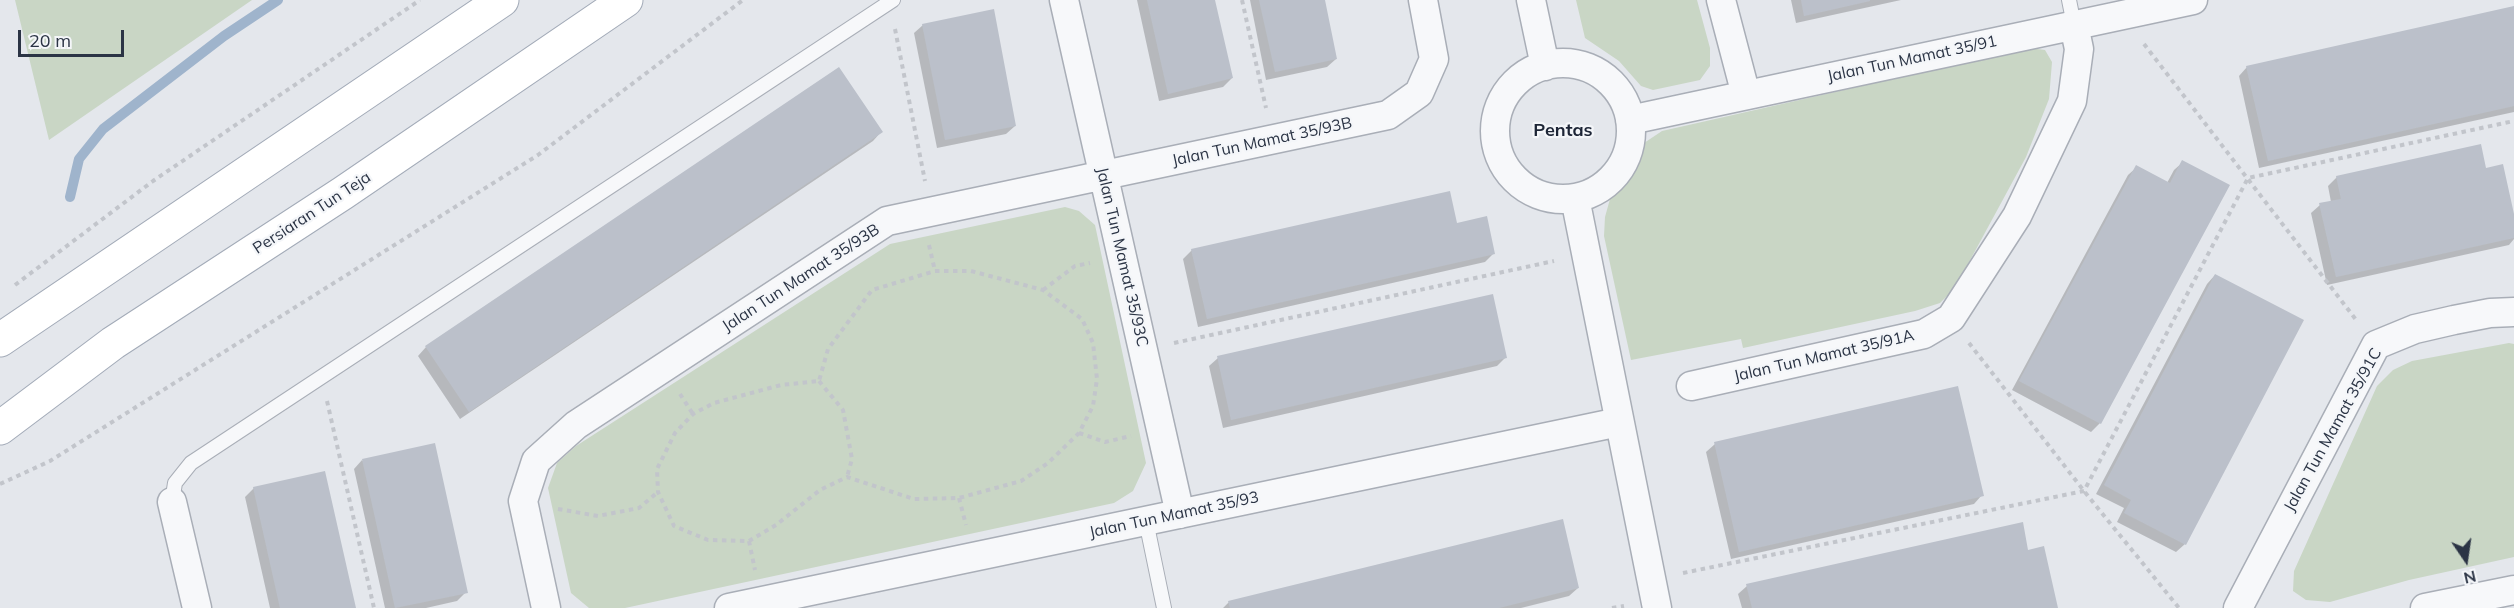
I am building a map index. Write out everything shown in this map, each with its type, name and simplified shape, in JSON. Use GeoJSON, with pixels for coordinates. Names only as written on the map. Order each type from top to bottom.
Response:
{"type":"FeatureCollection","features":[{"type":"Feature","properties":{"kind":"main road"},"geometry":{"type":"LineString","coordinates":[[0,340],[502,0]]}},
{"type":"Feature","properties":{"kind":"main road","name":"Persiaran Tun Teja"},"geometry":{"type":"LineString","coordinates":[[0,428],[113,343],[343,193],[626,0]]}},
{"type":"Feature","properties":{"kind":"street","name":"Jalan Tun Mamat 35/93C"},"geometry":{"type":"LineString","coordinates":[[1064,0],[1180,514]]}},
{"type":"Feature","properties":{"kind":"street","name":"Jalan Tun Mamat 35/93B"},"geometry":{"type":"LineString","coordinates":[[546,608],[523,501],[536,461],[576,425],[887,221],[1388,116],[1419,93],[1434,58],[1423,0]]}},
{"type":"Feature","properties":{"kind":"street"},"geometry":{"type":"LineString","coordinates":[[1531,0],[1545,66]]}},
{"type":"Feature","properties":{"kind":"street"},"geometry":{"type":"LineString","coordinates":[[1721,0],[1746,95]]}},
{"type":"Feature","properties":{"kind":"street","name":"Jalan Tun Mamat 35/91"},"geometry":{"type":"LineString","coordinates":[[1630,120],[1746,95],[2071,13],[2121,15],[2193,0]]}},
{"type":"Feature","properties":{"kind":"street","name":"Jalan Tun Mamat 35/91A"},"geometry":{"type":"LineString","coordinates":[[1691,386],[1924,334],[1951,318],[2017,216],[2072,101],[2079,49],[2071,13]]}},
{"type":"Feature","properties":{"kind":"street"},"geometry":{"type":"LineString","coordinates":[[1564,63],[1582,66],[1599,74],[1614,86],[1624,102],[1632,134],[1629,149],[1615,176],[1590,194],[1557,199],[1538,194],[1522,186],[1509,172],[1500,156],[1496,137],[1496,119],[1502,101],[1513,86],[1528,74],[1545,66],[1564,63]]}},
{"type":"Feature","properties":{"kind":"street"},"geometry":{"type":"LineString","coordinates":[[1575,198],[1657,608]]}},
{"type":"Feature","properties":{"kind":"street","name":"Jalan Tun Mamat 35/91C"},"geometry":{"type":"LineString","coordinates":[[2238,608],[2376,345],[2415,329],[2490,313],[2514,312]]}},
{"type":"Feature","properties":{"kind":"street","name":"Jalan Tun Mamat 35/93"},"geometry":{"type":"LineString","coordinates":[[729,608],[1619,422]]}},
{"type":"Feature","properties":{"kind":"street"},"geometry":{"type":"LineString","coordinates":[[172,502],[197,608]]}},
{"type":"Feature","properties":{"kind":"street"},"geometry":{"type":"LineString","coordinates":[[2425,608],[2514,590]]}},
{"type":"Feature","properties":{"kind":"lane"},"geometry":{"type":"LineString","coordinates":[[172,502],[175,483],[191,463],[891,1]]}},
{"type":"Feature","properties":{"kind":"lane"},"geometry":{"type":"LineString","coordinates":[[1146,520],[1164,608]]}},
{"type":"Feature","properties":{"kind":"path"},"geometry":{"type":"LineString","coordinates":[[10,289],[153,181],[420,0]]}},
{"type":"Feature","properties":{"kind":"path"},"geometry":{"type":"LineString","coordinates":[[0,484],[50,461],[538,155],[743,0]]}},
{"type":"Feature","properties":{"kind":"path"},"geometry":{"type":"LineString","coordinates":[[1242,0],[1268,117]]}},
{"type":"Feature","properties":{"kind":"path"},"geometry":{"type":"LineString","coordinates":[[891,1],[927,192]]}},
{"type":"Feature","properties":{"kind":"path"},"geometry":{"type":"LineString","coordinates":[[2121,15],[2376,345]]}},
{"type":"Feature","properties":{"kind":"path"},"geometry":{"type":"LineString","coordinates":[[2248,178],[2514,121]]}},
{"type":"Feature","properties":{"kind":"path"},"geometry":{"type":"LineString","coordinates":[[2084,491],[2248,178]]}},
{"type":"Feature","properties":{"kind":"path"},"geometry":{"type":"LineString","coordinates":[[926,236],[934,271]]}},
{"type":"Feature","properties":{"kind":"path"},"geometry":{"type":"LineString","coordinates":[[1169,344],[1555,261]]}},
{"type":"Feature","properties":{"kind":"path"},"geometry":{"type":"LineString","coordinates":[[1043,290],[1075,266],[1093,262]]}},
{"type":"Feature","properties":{"kind":"path"},"geometry":{"type":"LineString","coordinates":[[934,271],[971,271],[1043,290],[1082,319],[1093,344],[1097,379],[1093,406],[1079,433],[1048,463],[1021,481],[959,498],[914,500],[847,477],[820,490],[776,525],[749,541],[708,540],[674,525],[657,492],[657,469],[675,433],[693,414],[714,403],[770,388],[819,381],[828,349],[872,290],[934,271]]}},
{"type":"Feature","properties":{"kind":"path"},"geometry":{"type":"LineString","coordinates":[[1951,318],[2084,491],[2179,608]]}},
{"type":"Feature","properties":{"kind":"path"},"geometry":{"type":"LineString","coordinates":[[321,377],[374,608]]}},
{"type":"Feature","properties":{"kind":"path"},"geometry":{"type":"LineString","coordinates":[[819,381],[843,410],[852,459],[847,477]]}},
{"type":"Feature","properties":{"kind":"path"},"geometry":{"type":"LineString","coordinates":[[678,391],[693,414]]}},
{"type":"Feature","properties":{"kind":"path"},"geometry":{"type":"LineString","coordinates":[[1079,433],[1105,442],[1140,434]]}},
{"type":"Feature","properties":{"kind":"path"},"geometry":{"type":"LineString","coordinates":[[1652,579],[2084,491]]}},
{"type":"Feature","properties":{"kind":"path"},"geometry":{"type":"LineString","coordinates":[[551,508],[598,516],[639,508],[657,492]]}},
{"type":"Feature","properties":{"kind":"path"},"geometry":{"type":"LineString","coordinates":[[959,498],[968,534]]}},
{"type":"Feature","properties":{"kind":"path"},"geometry":{"type":"LineString","coordinates":[[749,541],[757,580]]}},
{"type":"Feature","properties":{"kind":"green space"},"geometry":{"type":"Polygon","coordinates":[[[15,0],[252,0],[49,140],[15,0]]]}},
{"type":"Feature","properties":{"kind":"green space"},"geometry":{"type":"Polygon","coordinates":[[[1576,0],[1697,0],[1710,48],[1710,66],[1700,80],[1653,90],[1641,86],[1619,61],[1585,38],[1576,0]]]}},
{"type":"Feature","properties":{"kind":"green space"},"geometry":{"type":"Polygon","coordinates":[[[2030,48],[2045,50],[2052,62],[2049,99],[2026,157],[1955,288],[1940,303],[1915,311],[1743,348],[1741,339],[1631,360],[1604,236],[1605,217],[1610,199],[1630,175],[1644,143],[1662,131],[2030,48]]]}},
{"type":"Feature","properties":{"kind":"green space"},"geometry":{"type":"Polygon","coordinates":[[[1065,207],[1079,211],[1095,225],[1146,463],[1133,491],[1114,503],[625,608],[589,608],[571,593],[548,488],[557,463],[576,446],[890,244],[1065,207]]]}},
{"type":"Feature","properties":{"kind":"green space"},"geometry":{"type":"Polygon","coordinates":[[[2509,343],[2514,344],[2514,557],[2409,580],[2330,602],[2306,600],[2293,591],[2294,571],[2377,386],[2393,370],[2412,361],[2509,343]]]}},
{"type":"Feature","properties":{"kind":"building"},"geometry":{"type":"Polygon","coordinates":[[[1147,0],[1215,0],[1233,78],[1168,94],[1147,0]]]}},
{"type":"Feature","properties":{"kind":"building"},"geometry":{"type":"Polygon","coordinates":[[[1259,0],[1325,0],[1337,59],[1275,72],[1259,0]]]}},
{"type":"Feature","properties":{"kind":"building"},"geometry":{"type":"Polygon","coordinates":[[[1801,0],[1870,0],[1870,1],[1804,16],[1801,0]]]}},
{"type":"Feature","properties":{"kind":"building"},"geometry":{"type":"Polygon","coordinates":[[[2514,6],[2514,106],[2268,161],[2246,66],[2514,6]]]}},
{"type":"Feature","properties":{"kind":"building"},"geometry":{"type":"Polygon","coordinates":[[[994,9],[1016,126],[945,140],[922,24],[994,9]]]}},
{"type":"Feature","properties":{"kind":"building"},"geometry":{"type":"Polygon","coordinates":[[[839,67],[883,132],[469,412],[425,346],[839,67]]]}},
{"type":"Feature","properties":{"kind":"building"},"geometry":{"type":"Polygon","coordinates":[[[2481,144],[2486,168],[2503,164],[2514,214],[2514,238],[2336,277],[2319,203],[2341,199],[2336,176],[2481,144]]]}},
{"type":"Feature","properties":{"kind":"building"},"geometry":{"type":"Polygon","coordinates":[[[2182,160],[2230,185],[2101,424],[2019,381],[2136,165],[2170,183],[2182,160]]]}},
{"type":"Feature","properties":{"kind":"building"},"geometry":{"type":"Polygon","coordinates":[[[1450,191],[1457,223],[1487,216],[1495,254],[1207,319],[1191,249],[1450,191]]]}},
{"type":"Feature","properties":{"kind":"building"},"geometry":{"type":"Polygon","coordinates":[[[2215,274],[2304,320],[2186,545],[2124,513],[2131,500],[2104,485],[2215,274]]]}},
{"type":"Feature","properties":{"kind":"building"},"geometry":{"type":"Polygon","coordinates":[[[1493,294],[1507,358],[1231,420],[1217,356],[1493,294]]]}},
{"type":"Feature","properties":{"kind":"building"},"geometry":{"type":"Polygon","coordinates":[[[1958,386],[1984,496],[1739,552],[1714,442],[1958,386]]]}},
{"type":"Feature","properties":{"kind":"building"},"geometry":{"type":"Polygon","coordinates":[[[435,443],[468,593],[395,608],[362,459],[435,443]]]}},
{"type":"Feature","properties":{"kind":"building"},"geometry":{"type":"Polygon","coordinates":[[[325,471],[356,608],[280,608],[253,487],[325,471]]]}},
{"type":"Feature","properties":{"kind":"building"},"geometry":{"type":"Polygon","coordinates":[[[1563,519],[1579,588],[1499,608],[1230,608],[1228,601],[1563,519]]]}},
{"type":"Feature","properties":{"kind":"building"},"geometry":{"type":"Polygon","coordinates":[[[2023,522],[2028,550],[2044,546],[2058,608],[1752,608],[1746,584],[2023,522]]]}},
{"type":"Feature","properties":{"kind":"waterway"},"geometry":{"type":"LineString","coordinates":[[70,197],[79,159],[103,129],[224,36],[278,0]]}},
{"type":"Feature","properties":{"kind":"district","name":"Pentas"},"geometry":{"type":"Point","coordinates":[1563,131]}}]}
